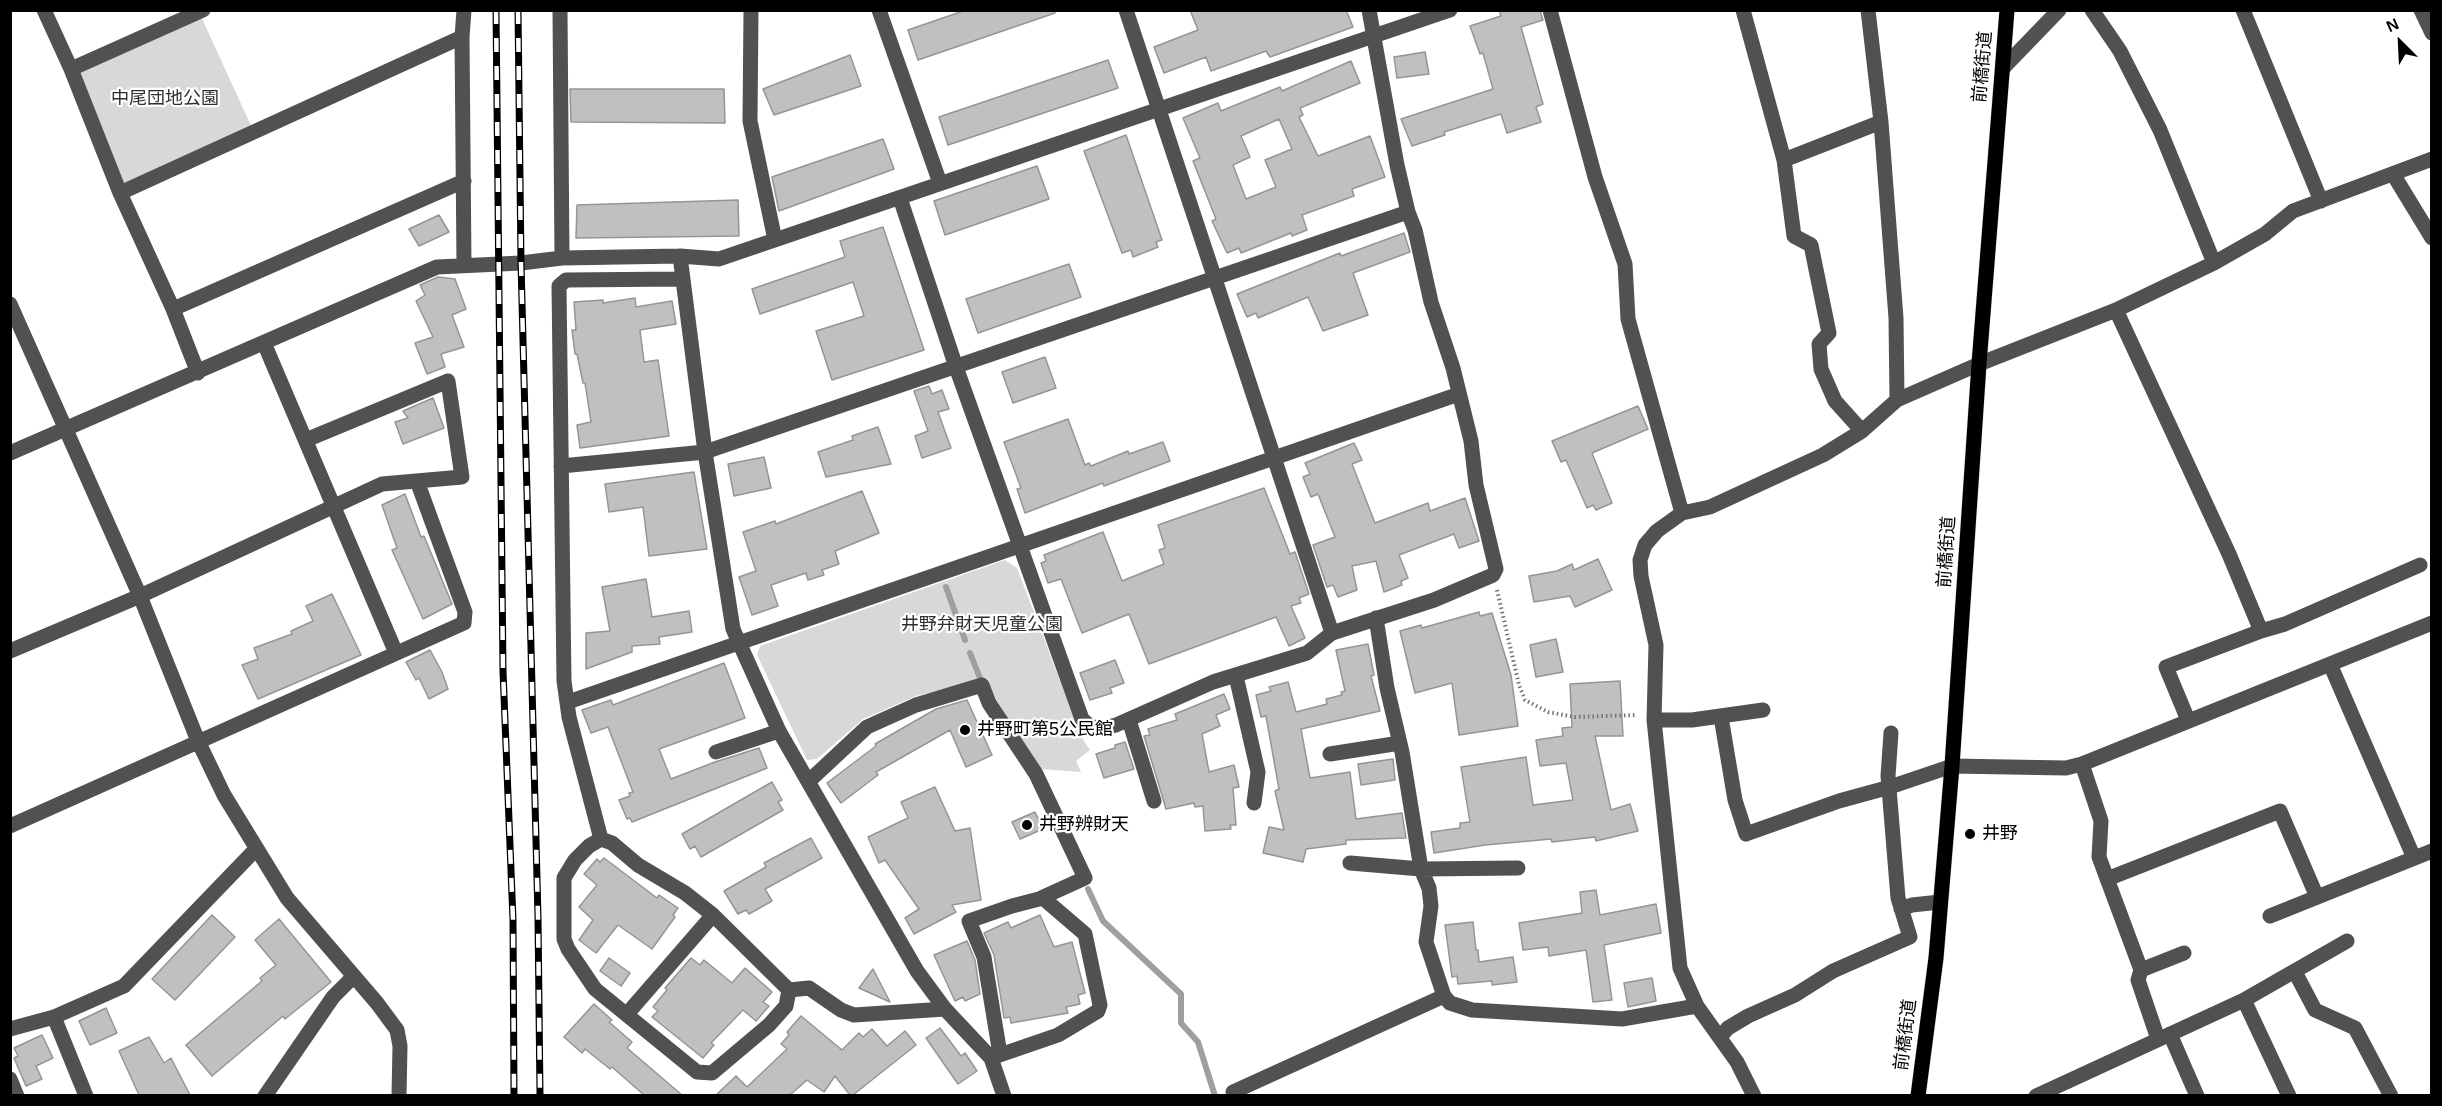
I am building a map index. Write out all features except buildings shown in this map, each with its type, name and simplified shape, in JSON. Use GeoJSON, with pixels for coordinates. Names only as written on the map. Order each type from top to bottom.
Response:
{"type":"FeatureCollection","features":[{"type":"Feature","properties":{"kind":"main road","name":"前橋街道"},"geometry":{"type":"LineString","coordinates":[[1918,1095],[1936,958],[1952,766],[1979,364],[2007,10]]}},
{"type":"Feature","properties":{"kind":"street"},"geometry":{"type":"LineString","coordinates":[[44,10],[120,193],[173,309],[198,373]]}},
{"type":"Feature","properties":{"kind":"street"},"geometry":{"type":"LineString","coordinates":[[70,69],[202,10]]}},
{"type":"Feature","properties":{"kind":"street"},"geometry":{"type":"LineString","coordinates":[[464,10],[462,37],[464,265]]}},
{"type":"Feature","properties":{"kind":"street"},"geometry":{"type":"LineString","coordinates":[[560,10],[562,258]]}},
{"type":"Feature","properties":{"kind":"street"},"geometry":{"type":"LineString","coordinates":[[751,10],[750,121],[775,240]]}},
{"type":"Feature","properties":{"kind":"street"},"geometry":{"type":"LineString","coordinates":[[879,10],[940,183]]}},
{"type":"Feature","properties":{"kind":"street"},"geometry":{"type":"LineString","coordinates":[[900,198],[956,367],[1082,719],[1091,727],[1104,728],[1129,720],[1213,682],[1307,652],[1332,633],[1434,600],[1493,575],[1496,569],[1476,485],[1471,441],[1453,368],[1431,302],[1415,230],[1408,212],[1389,128],[1369,10]]}},
{"type":"Feature","properties":{"kind":"street"},"geometry":{"type":"LineString","coordinates":[[10,453],[437,267],[521,263],[562,258],[680,256],[719,259],[1450,10]]}},
{"type":"Feature","properties":{"kind":"street"},"geometry":{"type":"LineString","coordinates":[[1550,10],[1596,177],[1625,264],[1628,319],[1682,513]]}},
{"type":"Feature","properties":{"kind":"street"},"geometry":{"type":"LineString","coordinates":[[1743,10],[1784,160],[1794,236],[1811,245],[1829,333],[1819,344],[1821,369],[1835,401],[1862,431]]}},
{"type":"Feature","properties":{"kind":"street"},"geometry":{"type":"LineString","coordinates":[[1868,10],[1881,122],[1896,318],[1898,400]]}},
{"type":"Feature","properties":{"kind":"street"},"geometry":{"type":"LineString","coordinates":[[2003,68],[2059,10]]}},
{"type":"Feature","properties":{"kind":"street"},"geometry":{"type":"LineString","coordinates":[[2092,10],[2120,51],[2160,130],[2214,263]]}},
{"type":"Feature","properties":{"kind":"street"},"geometry":{"type":"LineString","coordinates":[[2242,10],[2321,201]]}},
{"type":"Feature","properties":{"kind":"street"},"geometry":{"type":"LineString","coordinates":[[2421,10],[2432,33]]}},
{"type":"Feature","properties":{"kind":"street"},"geometry":{"type":"LineString","coordinates":[[1130,12],[1158,111],[1332,633]]}},
{"type":"Feature","properties":{"kind":"street"},"geometry":{"type":"LineString","coordinates":[[120,193],[462,37]]}},
{"type":"Feature","properties":{"kind":"street"},"geometry":{"type":"LineString","coordinates":[[1784,160],[1881,122]]}},
{"type":"Feature","properties":{"kind":"street"},"geometry":{"type":"LineString","coordinates":[[1754,1095],[1737,1062],[1697,1006],[1680,968],[1654,717],[1656,645],[1641,576],[1640,560],[1645,544],[1682,513],[1710,507],[1823,455],[1862,431],[1898,400],[1979,364],[2116,310],[2214,263],[2265,234],[2293,212],[2432,159]]}},
{"type":"Feature","properties":{"kind":"street"},"geometry":{"type":"LineString","coordinates":[[2393,174],[2432,238]]}},
{"type":"Feature","properties":{"kind":"street"},"geometry":{"type":"LineString","coordinates":[[173,309],[464,181]]}},
{"type":"Feature","properties":{"kind":"street"},"geometry":{"type":"LineString","coordinates":[[561,466],[705,452],[1408,212]]}},
{"type":"Feature","properties":{"kind":"street"},"geometry":{"type":"LineString","coordinates":[[680,256],[705,452],[733,629],[779,731],[917,971],[945,1010],[996,1056]]}},
{"type":"Feature","properties":{"kind":"street"},"geometry":{"type":"LineString","coordinates":[[601,839],[569,717],[564,681],[559,286],[566,280],[682,279]]}},
{"type":"Feature","properties":{"kind":"street"},"geometry":{"type":"LineString","coordinates":[[10,304],[140,596],[198,741],[224,795],[287,898],[397,1030],[400,1046],[399,1095]]}},
{"type":"Feature","properties":{"kind":"street"},"geometry":{"type":"LineString","coordinates":[[2116,310],[2229,554],[2261,631]]}},
{"type":"Feature","properties":{"kind":"street"},"geometry":{"type":"LineString","coordinates":[[264,343],[396,653]]}},
{"type":"Feature","properties":{"kind":"street"},"geometry":{"type":"LineString","coordinates":[[10,651],[140,596],[382,484],[462,477],[448,381],[306,440]]}},
{"type":"Feature","properties":{"kind":"street"},"geometry":{"type":"LineString","coordinates":[[568,702],[1459,394]]}},
{"type":"Feature","properties":{"kind":"street"},"geometry":{"type":"LineString","coordinates":[[10,826],[464,623],[465,612],[417,481]]}},
{"type":"Feature","properties":{"kind":"street"},"geometry":{"type":"LineString","coordinates":[[2188,720],[2166,667],[2284,624],[2420,564]]}},
{"type":"Feature","properties":{"kind":"street"},"geometry":{"type":"LineString","coordinates":[[1376,618],[1422,869],[1429,888],[1431,906],[1426,942],[1444,996],[1458,1008],[1472,1010],[1622,1019],[1697,1006]]}},
{"type":"Feature","properties":{"kind":"street"},"geometry":{"type":"LineString","coordinates":[[1721,717],[1735,800],[1746,834],[1839,801],[1952,766],[2066,768],[2082,764],[2432,623]]}},
{"type":"Feature","properties":{"kind":"street"},"geometry":{"type":"LineString","coordinates":[[2330,664],[2414,858]]}},
{"type":"Feature","properties":{"kind":"street"},"geometry":{"type":"LineString","coordinates":[[1236,676],[1258,772],[1254,803]]}},
{"type":"Feature","properties":{"kind":"street"},"geometry":{"type":"LineString","coordinates":[[809,781],[867,726],[916,705],[982,685],[989,703],[1036,774],[1085,878],[1041,898],[969,921],[984,957],[996,1056],[1004,1095]]}},
{"type":"Feature","properties":{"kind":"street"},"geometry":{"type":"LineString","coordinates":[[1654,717],[1692,720],[1763,710]]}},
{"type":"Feature","properties":{"kind":"street"},"geometry":{"type":"LineString","coordinates":[[1129,720],[1154,801]]}},
{"type":"Feature","properties":{"kind":"street"},"geometry":{"type":"LineString","coordinates":[[716,753],[779,731]]}},
{"type":"Feature","properties":{"kind":"street"},"geometry":{"type":"LineString","coordinates":[[1720,1037],[1728,1028],[1748,1016],[1795,995],[1833,971],[1910,937],[1897,887],[1890,787],[1891,733]]}},
{"type":"Feature","properties":{"kind":"street"},"geometry":{"type":"LineString","coordinates":[[1330,754],[1400,743]]}},
{"type":"Feature","properties":{"kind":"street"},"geometry":{"type":"LineString","coordinates":[[2082,764],[2101,821],[2099,857],[2142,970],[2138,980],[2164,1036],[2197,1095]]}},
{"type":"Feature","properties":{"kind":"street"},"geometry":{"type":"LineString","coordinates":[[2107,879],[2280,811],[2317,897]]}},
{"type":"Feature","properties":{"kind":"street"},"geometry":{"type":"LineString","coordinates":[[601,839],[612,843],[638,865],[685,893],[713,915],[789,990]]}},
{"type":"Feature","properties":{"kind":"street"},"geometry":{"type":"LineString","coordinates":[[601,839],[589,846],[575,860],[564,878],[564,939],[568,949],[595,989],[697,1072],[712,1073],[769,1026],[786,1006],[789,990]]}},
{"type":"Feature","properties":{"kind":"street"},"geometry":{"type":"LineString","coordinates":[[10,1029],[54,1017],[124,986],[256,849]]}},
{"type":"Feature","properties":{"kind":"street"},"geometry":{"type":"LineString","coordinates":[[2270,916],[2432,851]]}},
{"type":"Feature","properties":{"kind":"street"},"geometry":{"type":"LineString","coordinates":[[1350,863],[1422,869],[1518,868]]}},
{"type":"Feature","properties":{"kind":"street"},"geometry":{"type":"LineString","coordinates":[[996,1056],[1058,1035],[1098,1011],[1100,1005],[1085,934],[1041,898]]}},
{"type":"Feature","properties":{"kind":"street"},"geometry":{"type":"LineString","coordinates":[[1901,909],[1912,904],[1940,902]]}},
{"type":"Feature","properties":{"kind":"street"},"geometry":{"type":"LineString","coordinates":[[627,1014],[713,915]]}},
{"type":"Feature","properties":{"kind":"street"},"geometry":{"type":"LineString","coordinates":[[2036,1095],[2244,1000],[2347,941]]}},
{"type":"Feature","properties":{"kind":"street"},"geometry":{"type":"LineString","coordinates":[[2142,970],[2184,954]]}},
{"type":"Feature","properties":{"kind":"street"},"geometry":{"type":"LineString","coordinates":[[2295,972],[2315,1010],[2355,1028],[2391,1095]]}},
{"type":"Feature","properties":{"kind":"street"},"geometry":{"type":"LineString","coordinates":[[265,1095],[333,997],[354,976]]}},
{"type":"Feature","properties":{"kind":"street"},"geometry":{"type":"LineString","coordinates":[[789,990],[809,988],[841,1010],[855,1015],[945,1010]]}},
{"type":"Feature","properties":{"kind":"street"},"geometry":{"type":"LineString","coordinates":[[1233,1092],[1444,996]]}},
{"type":"Feature","properties":{"kind":"street"},"geometry":{"type":"LineString","coordinates":[[2244,1000],[2289,1095]]}},
{"type":"Feature","properties":{"kind":"street"},"geometry":{"type":"LineString","coordinates":[[54,1017],[86,1095]]}},
{"type":"Feature","properties":{"kind":"street"},"geometry":{"type":"LineString","coordinates":[[10,1079],[17,1095]]}},
{"type":"Feature","properties":{"kind":"path"},"geometry":{"type":"LineString","coordinates":[[1493,575],[1519,685],[1525,700],[1548,712],[1575,717],[1654,717]]}},
{"type":"Feature","properties":{"kind":"green space","name":"中尾団地公園"},"geometry":{"type":"Polygon","coordinates":[[[199,12],[253,130],[120,193],[71,69],[199,12]]]}},
{"type":"Feature","properties":{"kind":"green space","name":"井野弁財天児童公園"},"geometry":{"type":"Polygon","coordinates":[[[1005,560],[1017,568],[1082,738],[1090,750],[1076,761],[1081,772],[1041,769],[996,699],[987,678],[916,696],[863,719],[817,759],[807,760],[757,655],[760,646],[1005,560]]]}},
{"type":"Feature","properties":{"kind":"waterway"},"geometry":{"type":"LineString","coordinates":[[946,587],[965,640]]}},
{"type":"Feature","properties":{"kind":"waterway"},"geometry":{"type":"LineString","coordinates":[[970,653],[980,678]]}},
{"type":"Feature","properties":{"kind":"waterway"},"geometry":{"type":"LineString","coordinates":[[1088,889],[1103,921],[1181,994],[1181,1023],[1198,1042],[1215,1096]]}},
{"type":"Feature","properties":{"kind":"railway"},"geometry":{"type":"LineString","coordinates":[[496,10],[503,671],[513,920],[514,1096]]}},
{"type":"Feature","properties":{"kind":"railway"},"geometry":{"type":"LineString","coordinates":[[518,10],[521,263],[538,917],[540,1096]]}},
{"type":"Feature","properties":{"kind":"place","name":"井野町第5公民館"},"geometry":{"type":"Point","coordinates":[965,730]}},
{"type":"Feature","properties":{"kind":"place","name":"井野辨財天"},"geometry":{"type":"Point","coordinates":[1027,825]}},
{"type":"Feature","properties":{"kind":"place","name":"井野"},"geometry":{"type":"Point","coordinates":[1970,834]}}]}
